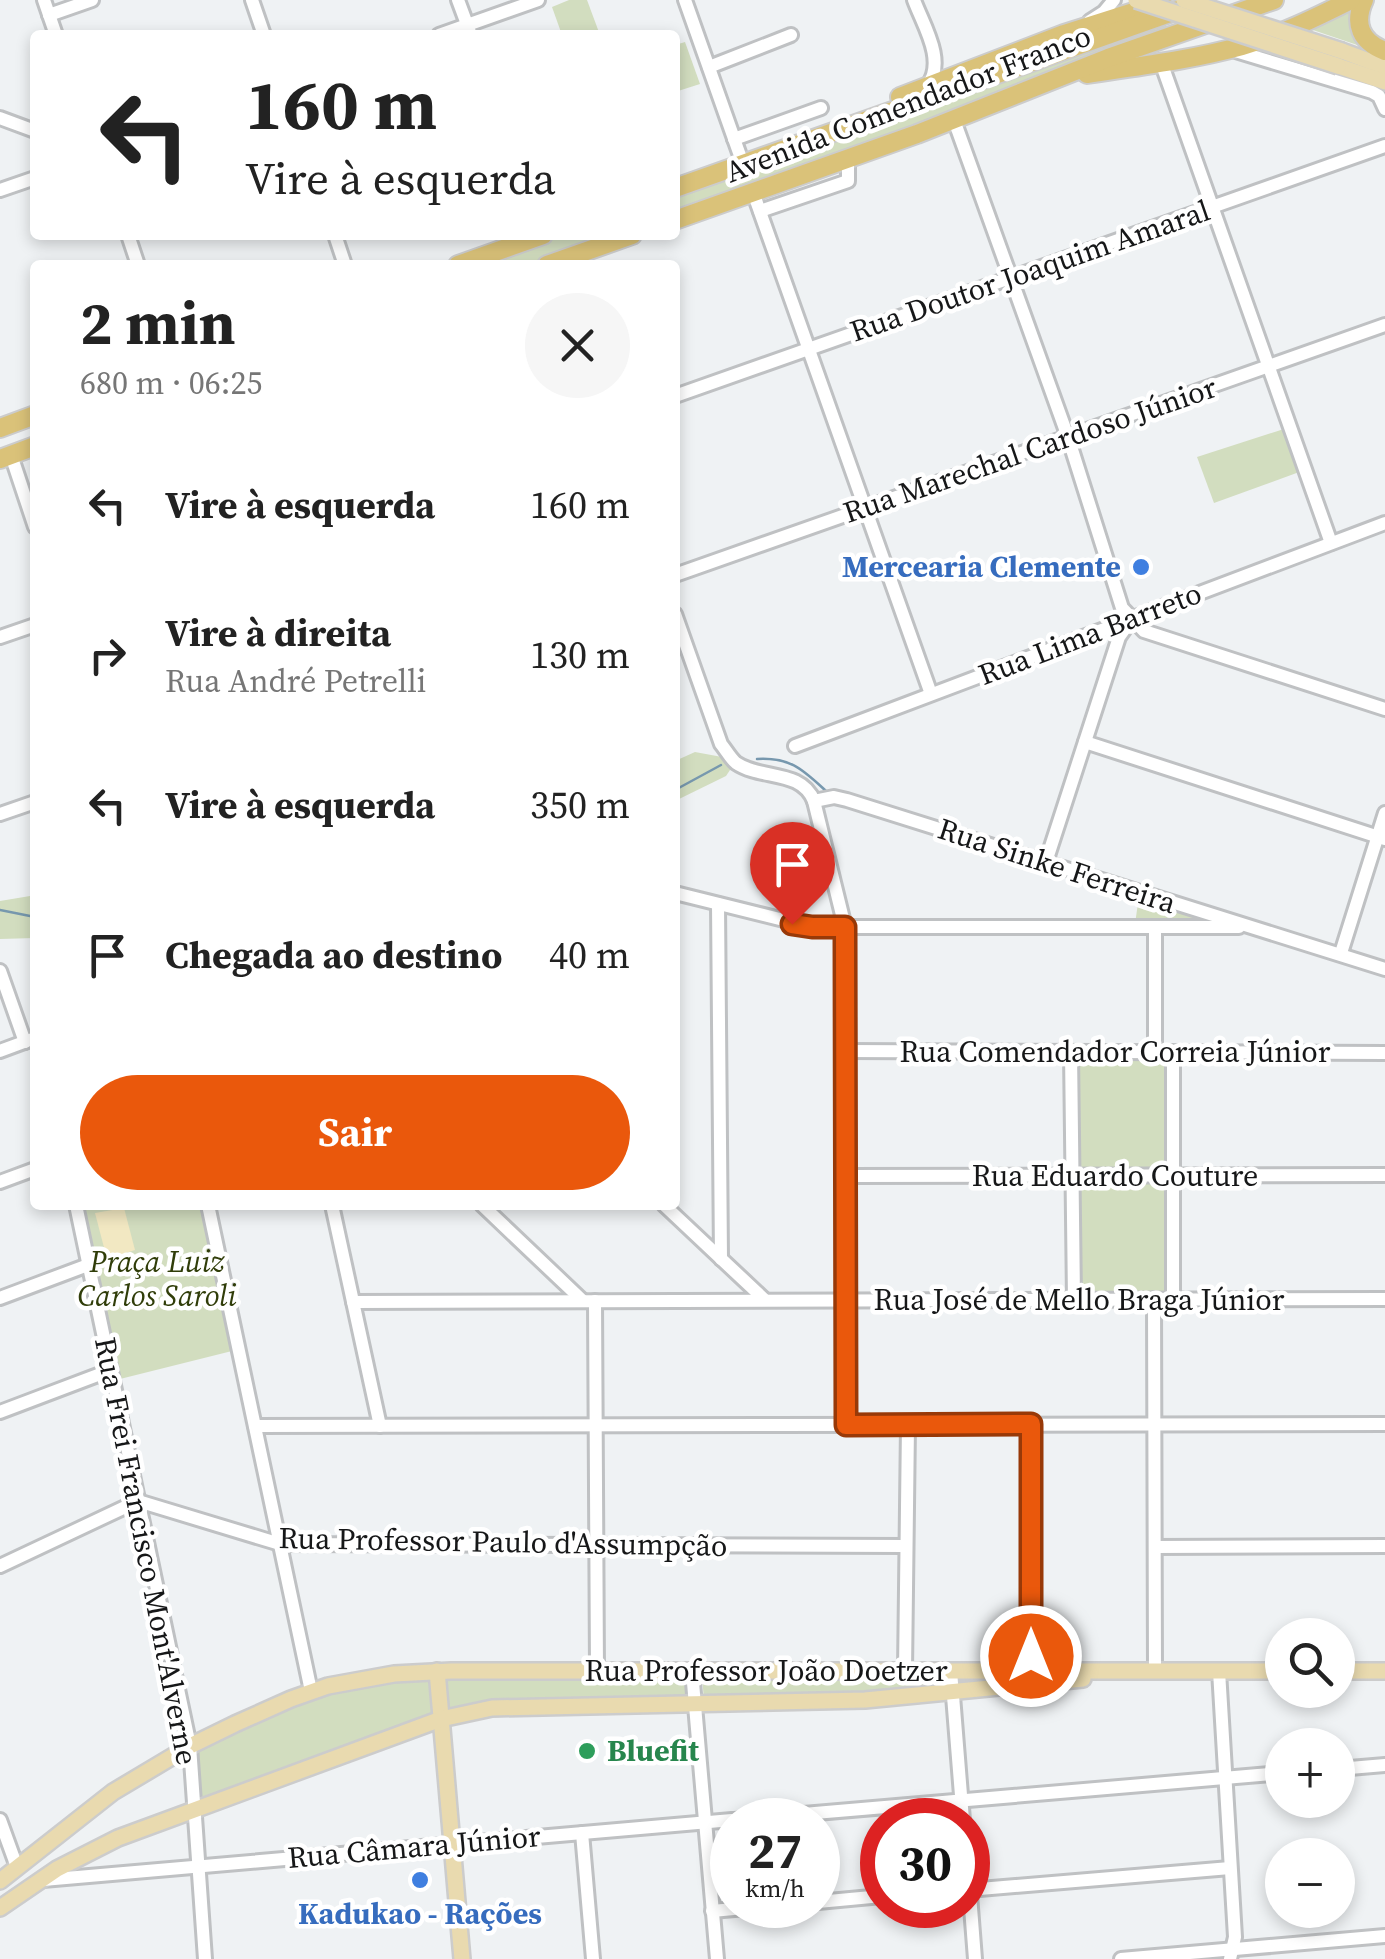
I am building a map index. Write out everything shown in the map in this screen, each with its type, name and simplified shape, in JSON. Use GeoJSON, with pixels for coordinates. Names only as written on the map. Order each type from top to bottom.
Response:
{"type":"FeatureCollection","features":[{"type":"Feature","properties":{"kind":"highway"},"geometry":{"type":"LineString","coordinates":[[776,152],[928,85],[1064,34],[1172,1],[1204,0]]}},
{"type":"Feature","properties":{"kind":"highway","name":"Avenida Comendador Franco"},"geometry":{"type":"LineString","coordinates":[[680,186],[1204,0]]}},
{"type":"Feature","properties":{"kind":"highway","name":"Avenida Comendador Franco"},"geometry":{"type":"LineString","coordinates":[[680,218],[1274,0]]}},
{"type":"Feature","properties":{"kind":"highway"},"geometry":{"type":"LineString","coordinates":[[1052,80],[1230,49],[1289,30],[1351,0]]}},
{"type":"Feature","properties":{"kind":"highway"},"geometry":{"type":"LineString","coordinates":[[1364,0],[1358,16],[1360,32],[1369,43],[1385,51]]}},
{"type":"Feature","properties":{"kind":"highway"},"geometry":{"type":"LineString","coordinates":[[472,260],[529,240]]}},
{"type":"Feature","properties":{"kind":"highway"},"geometry":{"type":"LineString","coordinates":[[561,260],[618,240]]}},
{"type":"Feature","properties":{"kind":"highway"},"geometry":{"type":"LineString","coordinates":[[0,428],[30,417]]}},
{"type":"Feature","properties":{"kind":"highway"},"geometry":{"type":"LineString","coordinates":[[5,457],[30,448]]}},
{"type":"Feature","properties":{"kind":"main road"},"geometry":{"type":"LineString","coordinates":[[1136,0],[1340,59],[1385,66]]}},
{"type":"Feature","properties":{"kind":"main road"},"geometry":{"type":"LineString","coordinates":[[1184,0],[1340,59],[1379,87]]}},
{"type":"Feature","properties":{"kind":"main road"},"geometry":{"type":"LineString","coordinates":[[437,1671],[462,1959]]}},
{"type":"Feature","properties":{"kind":"main road","name":"Rua Professor João Doetzer"},"geometry":{"type":"LineString","coordinates":[[0,1881],[99,1802],[190,1746],[311,1691],[375,1676],[437,1671],[1265,1671]]}},
{"type":"Feature","properties":{"kind":"main road","name":"Rua Professor João Doetzer"},"geometry":{"type":"LineString","coordinates":[[0,1908],[39,1880],[118,1838],[441,1719],[492,1708],[853,1701],[1155,1671]]}},
{"type":"Feature","properties":{"kind":"main road"},"geometry":{"type":"LineString","coordinates":[[1355,1671],[1385,1671]]}},
{"type":"Feature","properties":{"kind":"street"},"geometry":{"type":"LineString","coordinates":[[44,0],[54,30]]}},
{"type":"Feature","properties":{"kind":"street"},"geometry":{"type":"LineString","coordinates":[[49,14],[92,0]]}},
{"type":"Feature","properties":{"kind":"street"},"geometry":{"type":"LineString","coordinates":[[252,0],[262,30]]}},
{"type":"Feature","properties":{"kind":"street"},"geometry":{"type":"LineString","coordinates":[[458,0],[469,30],[538,0]]}},
{"type":"Feature","properties":{"kind":"street"},"geometry":{"type":"LineString","coordinates":[[685,0],[743,164]]}},
{"type":"Feature","properties":{"kind":"street"},"geometry":{"type":"LineString","coordinates":[[914,0],[935,56],[934,73],[928,85]]}},
{"type":"Feature","properties":{"kind":"street"},"geometry":{"type":"LineString","coordinates":[[1064,34],[1096,18],[1114,0]]}},
{"type":"Feature","properties":{"kind":"street"},"geometry":{"type":"LineString","coordinates":[[709,67],[791,36]]}},
{"type":"Feature","properties":{"kind":"street"},"geometry":{"type":"LineString","coordinates":[[1230,49],[1379,87],[1378,96],[1385,109]]}},
{"type":"Feature","properties":{"kind":"street"},"geometry":{"type":"LineString","coordinates":[[935,56],[950,66],[970,68]]}},
{"type":"Feature","properties":{"kind":"street"},"geometry":{"type":"LineString","coordinates":[[1161,62],[1331,543]]}},
{"type":"Feature","properties":{"kind":"street"},"geometry":{"type":"LineString","coordinates":[[734,139],[821,108]]}},
{"type":"Feature","properties":{"kind":"street"},"geometry":{"type":"LineString","coordinates":[[0,118],[30,129]]}},
{"type":"Feature","properties":{"kind":"street"},"geometry":{"type":"LineString","coordinates":[[954,120],[1068,437],[1122,608],[1144,631],[1385,709]]}},
{"type":"Feature","properties":{"kind":"street","name":"Rua Doutor Joaquim Amaral"},"geometry":{"type":"LineString","coordinates":[[680,394],[1385,146]]}},
{"type":"Feature","properties":{"kind":"street"},"geometry":{"type":"LineString","coordinates":[[760,211],[848,181],[848,159]]}},
{"type":"Feature","properties":{"kind":"street"},"geometry":{"type":"LineString","coordinates":[[0,190],[30,180]]}},
{"type":"Feature","properties":{"kind":"street"},"geometry":{"type":"LineString","coordinates":[[753,192],[931,694]]}},
{"type":"Feature","properties":{"kind":"street","name":"Rua Marechal Cardoso Júnior"},"geometry":{"type":"LineString","coordinates":[[680,573],[1385,325]]}},
{"type":"Feature","properties":{"kind":"street"},"geometry":{"type":"LineString","coordinates":[[5,457],[30,516]]}},
{"type":"Feature","properties":{"kind":"street","name":"Rua Lima Barreto"},"geometry":{"type":"LineString","coordinates":[[795,746],[1384,524]]}},
{"type":"Feature","properties":{"kind":"street"},"geometry":{"type":"LineString","coordinates":[[1046,862],[1119,638],[1132,618]]}},
{"type":"Feature","properties":{"kind":"street"},"geometry":{"type":"LineString","coordinates":[[0,637],[30,627]]}},
{"type":"Feature","properties":{"kind":"street","name":"Rua Sinke Ferreira"},"geometry":{"type":"LineString","coordinates":[[680,628],[725,750],[736,763],[749,769],[796,782],[808,790],[814,801],[848,800],[1385,968]]}},
{"type":"Feature","properties":{"kind":"street"},"geometry":{"type":"LineString","coordinates":[[1085,742],[1381,838]]}},
{"type":"Feature","properties":{"kind":"street"},"geometry":{"type":"LineString","coordinates":[[814,801],[845,927],[846,1425]]}},
{"type":"Feature","properties":{"kind":"street"},"geometry":{"type":"LineString","coordinates":[[0,814],[30,804]]}},
{"type":"Feature","properties":{"kind":"street"},"geometry":{"type":"LineString","coordinates":[[1340,953],[1381,838],[1385,813]]}},
{"type":"Feature","properties":{"kind":"street"},"geometry":{"type":"LineString","coordinates":[[680,894],[798,925],[1252,928]]}},
{"type":"Feature","properties":{"kind":"street"},"geometry":{"type":"LineString","coordinates":[[718,904],[721,1259]]}},
{"type":"Feature","properties":{"kind":"street"},"geometry":{"type":"LineString","coordinates":[[1155,928],[1155,1052]]}},
{"type":"Feature","properties":{"kind":"street"},"geometry":{"type":"LineString","coordinates":[[0,971],[30,1040],[0,1051]]}},
{"type":"Feature","properties":{"kind":"street","name":"Rua Comendador Correia Júnior"},"geometry":{"type":"LineString","coordinates":[[846,1051],[1385,1053]]}},
{"type":"Feature","properties":{"kind":"street"},"geometry":{"type":"LineString","coordinates":[[1071,1052],[1074,1300]]}},
{"type":"Feature","properties":{"kind":"street"},"geometry":{"type":"LineString","coordinates":[[1173,1052],[1173,1299]]}},
{"type":"Feature","properties":{"kind":"street"},"geometry":{"type":"LineString","coordinates":[[0,1182],[30,1171]]}},
{"type":"Feature","properties":{"kind":"street","name":"Rua Eduardo Couture"},"geometry":{"type":"LineString","coordinates":[[846,1176],[1385,1176]]}},
{"type":"Feature","properties":{"kind":"street","name":"Rua Frei Francisco Mont'Alverne"},"geometry":{"type":"LineString","coordinates":[[77,1210],[190,1746],[205,1959]]}},
{"type":"Feature","properties":{"kind":"street"},"geometry":{"type":"LineString","coordinates":[[209,1210],[311,1691]]}},
{"type":"Feature","properties":{"kind":"street"},"geometry":{"type":"LineString","coordinates":[[333,1210],[380,1426]]}},
{"type":"Feature","properties":{"kind":"street"},"geometry":{"type":"LineString","coordinates":[[488,1210],[590,1301],[596,1425],[597,1671]]}},
{"type":"Feature","properties":{"kind":"street"},"geometry":{"type":"LineString","coordinates":[[669,1210],[766,1300]]}},
{"type":"Feature","properties":{"kind":"street"},"geometry":{"type":"LineString","coordinates":[[0,1298],[88,1264]]}},
{"type":"Feature","properties":{"kind":"street","name":"Rua José de Mello Braga Júnior"},"geometry":{"type":"LineString","coordinates":[[353,1302],[1385,1299]]}},
{"type":"Feature","properties":{"kind":"street"},"geometry":{"type":"LineString","coordinates":[[1154,1300],[1155,1671]]}},
{"type":"Feature","properties":{"kind":"street"},"geometry":{"type":"LineString","coordinates":[[0,1412],[110,1370]]}},
{"type":"Feature","properties":{"kind":"street"},"geometry":{"type":"LineString","coordinates":[[1031,1424],[1031,1671]]}},
{"type":"Feature","properties":{"kind":"street"},"geometry":{"type":"LineString","coordinates":[[255,1426],[1385,1424]]}},
{"type":"Feature","properties":{"kind":"street"},"geometry":{"type":"LineString","coordinates":[[904,1670],[908,1425]]}},
{"type":"Feature","properties":{"kind":"street"},"geometry":{"type":"LineString","coordinates":[[0,1566],[138,1500]]}},
{"type":"Feature","properties":{"kind":"street","name":"Rua Professor Paulo d'Assumpção"},"geometry":{"type":"LineString","coordinates":[[138,1500],[280,1544],[906,1546]]}},
{"type":"Feature","properties":{"kind":"street"},"geometry":{"type":"LineString","coordinates":[[1154,1547],[1385,1546]]}},
{"type":"Feature","properties":{"kind":"street"},"geometry":{"type":"LineString","coordinates":[[692,1671],[710,1886]]}},
{"type":"Feature","properties":{"kind":"street"},"geometry":{"type":"LineString","coordinates":[[951,1671],[962,1798]]}},
{"type":"Feature","properties":{"kind":"street"},"geometry":{"type":"LineString","coordinates":[[1218,1671],[1235,1937],[1230,1954]]}},
{"type":"Feature","properties":{"kind":"street"},"geometry":{"type":"LineString","coordinates":[[1355,1767],[1385,1764]]}},
{"type":"Feature","properties":{"kind":"street","name":"Rua Câmara Júnior"},"geometry":{"type":"LineString","coordinates":[[986,1798],[1265,1774]]}},
{"type":"Feature","properties":{"kind":"street"},"geometry":{"type":"LineString","coordinates":[[0,1820],[16,1868]]}},
{"type":"Feature","properties":{"kind":"street","name":"Rua Câmara Júnior"},"geometry":{"type":"LineString","coordinates":[[39,1880],[710,1822]]}},
{"type":"Feature","properties":{"kind":"street"},"geometry":{"type":"LineString","coordinates":[[582,1833],[592,1959]]}},
{"type":"Feature","properties":{"kind":"street"},"geometry":{"type":"LineString","coordinates":[[89,1852],[88,1864],[94,1874]]}},
{"type":"Feature","properties":{"kind":"street"},"geometry":{"type":"LineString","coordinates":[[990,1888],[1230,1868]]}},
{"type":"Feature","properties":{"kind":"street"},"geometry":{"type":"LineString","coordinates":[[713,1928],[716,1959]]}},
{"type":"Feature","properties":{"kind":"street"},"geometry":{"type":"LineString","coordinates":[[972,1928],[975,1959]]}},
{"type":"Feature","properties":{"kind":"street"},"geometry":{"type":"LineString","coordinates":[[1121,1959],[1230,1954],[1385,1936]]}},
{"type":"Feature","properties":{"kind":"green space"},"geometry":{"type":"Polygon","coordinates":[[[569,0],[587,0],[598,30],[560,30],[552,7],[569,0]]]}},
{"type":"Feature","properties":{"kind":"green space"},"geometry":{"type":"Polygon","coordinates":[[[1361,0],[1375,51],[1307,28],[1361,0]]]}},
{"type":"Feature","properties":{"kind":"green space"},"geometry":{"type":"Polygon","coordinates":[[[1161,22],[1169,28],[937,119],[680,212],[680,193],[1161,22]]]}},
{"type":"Feature","properties":{"kind":"green space"},"geometry":{"type":"Polygon","coordinates":[[[685,42],[700,84],[680,90],[680,44],[685,42]]]}},
{"type":"Feature","properties":{"kind":"green space"},"geometry":{"type":"Polygon","coordinates":[[[550,240],[604,240],[546,260],[493,260],[550,240]]]}},
{"type":"Feature","properties":{"kind":"green space"},"geometry":{"type":"Polygon","coordinates":[[[1287,428],[1302,471],[1214,503],[1197,457],[1287,428]]]}},
{"type":"Feature","properties":{"kind":"green space"},"geometry":{"type":"Polygon","coordinates":[[[695,752],[722,757],[732,767],[726,776],[680,799],[680,759],[695,752]]]}},
{"type":"Feature","properties":{"kind":"green space"},"geometry":{"type":"Polygon","coordinates":[[[30,896],[30,938],[0,939],[0,901],[30,896]]]}},
{"type":"Feature","properties":{"kind":"green space"},"geometry":{"type":"Polygon","coordinates":[[[1139,896],[1202,915],[1202,921],[1135,924],[1139,896]]]}},
{"type":"Feature","properties":{"kind":"green space"},"geometry":{"type":"Polygon","coordinates":[[[1084,1057],[1167,1061],[1168,1163],[1161,1171],[1085,1171],[1079,1163],[1078,1068],[1084,1057]]]}},
{"type":"Feature","properties":{"kind":"green space"},"geometry":{"type":"Polygon","coordinates":[[[1167,1180],[1169,1292],[1081,1294],[1079,1181],[1167,1180]]]}},
{"type":"Feature","properties":{"kind":"green space","name":"Praça Luiz Carlos Saroli"},"geometry":{"type":"Polygon","coordinates":[[[83,1210],[201,1210],[232,1351],[120,1379],[83,1210]]]}},
{"type":"Feature","properties":{"kind":"green space"},"geometry":{"type":"Polygon","coordinates":[[[430,1677],[432,1714],[199,1801],[195,1751],[310,1697],[365,1684],[430,1677]]]}},
{"type":"Feature","properties":{"kind":"green space"},"geometry":{"type":"Polygon","coordinates":[[[702,1678],[945,1678],[945,1689],[704,1699],[702,1678]]]}},
{"type":"Feature","properties":{"kind":"green space"},"geometry":{"type":"Polygon","coordinates":[[[687,1679],[688,1697],[464,1705],[449,1709],[447,1680],[687,1679]]]}},
{"type":"Feature","properties":{"kind":"sand"},"geometry":{"type":"Polygon","coordinates":[[[125,1210],[135,1250],[107,1259],[95,1213],[125,1210]]]}},
{"type":"Feature","properties":{"kind":"waterway"},"geometry":{"type":"LineString","coordinates":[[757,759],[796,766],[826,791]]}},
{"type":"Feature","properties":{"kind":"waterway"},"geometry":{"type":"LineString","coordinates":[[680,787],[721,765]]}},
{"type":"Feature","properties":{"kind":"waterway"},"geometry":{"type":"LineString","coordinates":[[0,910],[30,916]]}},
{"type":"Feature","properties":{"kind":"place","name":"Mercearia Clemente"},"geometry":{"type":"Point","coordinates":[1141,567]}},
{"type":"Feature","properties":{"kind":"place","name":"Bluefit"},"geometry":{"type":"Point","coordinates":[587,1751]}},
{"type":"Feature","properties":{"kind":"place","name":"Kadukao - Rações"},"geometry":{"type":"Point","coordinates":[420,1880]}},
{"type":"Feature","properties":{"kind":"route"},"geometry":{"type":"LineString","coordinates":[[792,924],[845,927],[846,1425],[1031,1424],[1031,1656]]}}]}
